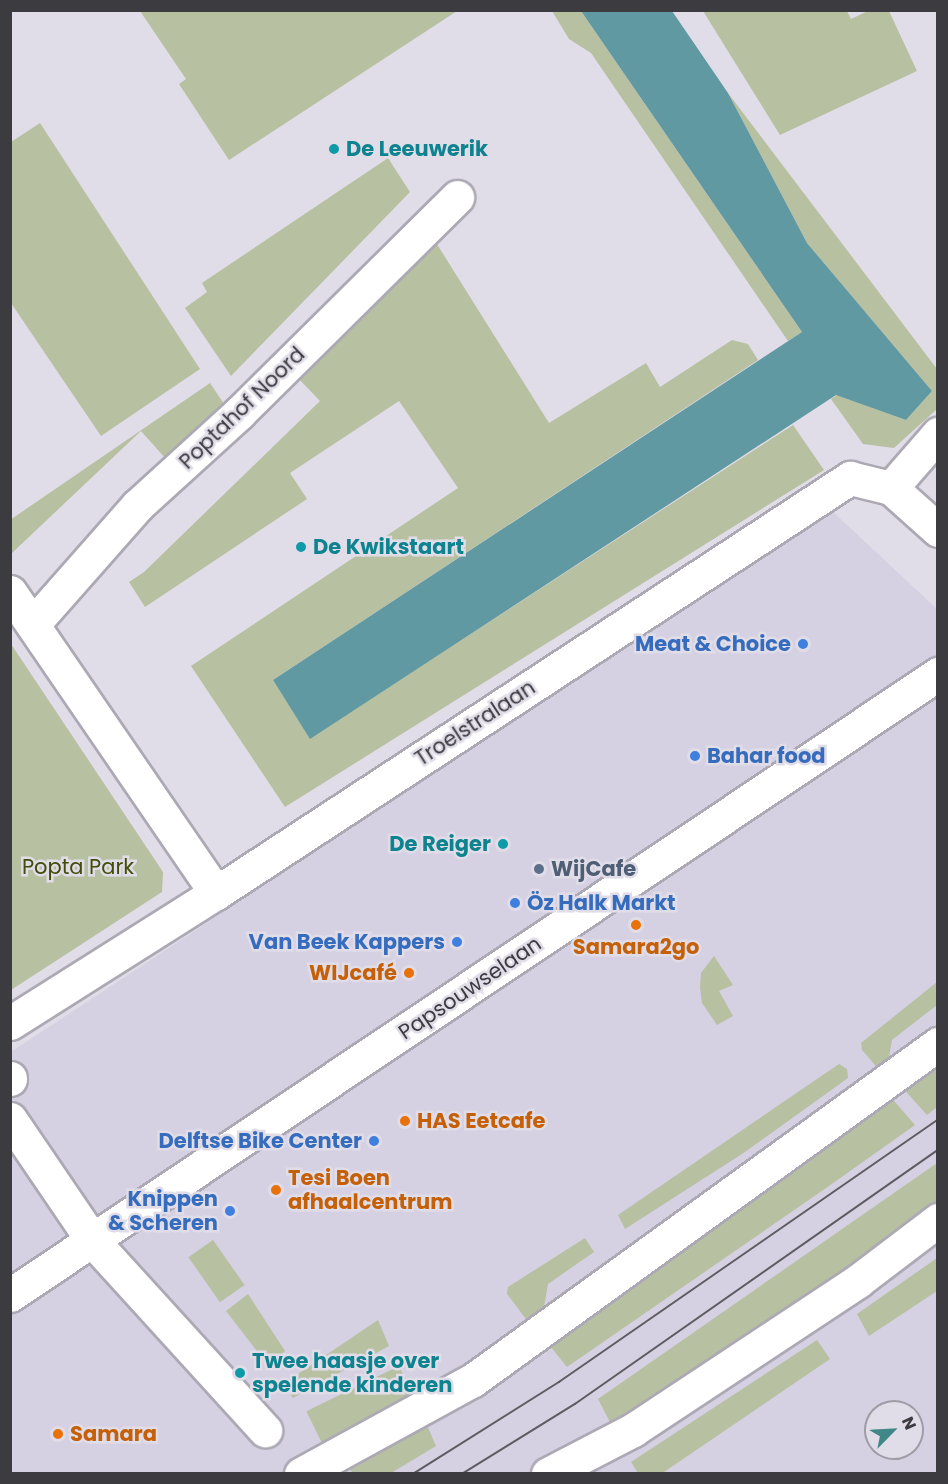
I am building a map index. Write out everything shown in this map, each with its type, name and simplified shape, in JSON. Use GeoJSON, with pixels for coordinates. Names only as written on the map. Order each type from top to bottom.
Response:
{"type":"FeatureCollection","features":[{"type":"Feature","properties":{"kind":"street","name":"Poptahof Noord"},"geometry":{"type":"LineString","coordinates":[[33,624],[138,505],[239,413],[457,197]]}},
{"type":"Feature","properties":{"kind":"street"},"geometry":{"type":"LineString","coordinates":[[891,488],[938,434]]}},
{"type":"Feature","properties":{"kind":"street","name":"Troelstralaan"},"geometry":{"type":"LineString","coordinates":[[10,1023],[216,893],[850,477],[891,488],[938,530]]}},
{"type":"Feature","properties":{"kind":"street"},"geometry":{"type":"LineString","coordinates":[[10,592],[216,893]]}},
{"type":"Feature","properties":{"kind":"street","name":"Papsouwselaan"},"geometry":{"type":"LineString","coordinates":[[10,1295],[938,674]]}},
{"type":"Feature","properties":{"kind":"street"},"geometry":{"type":"LineString","coordinates":[[301,1473],[473,1380],[938,1044]]}},
{"type":"Feature","properties":{"kind":"street"},"geometry":{"type":"LineString","coordinates":[[10,1119],[93,1241],[266,1430]]}},
{"type":"Feature","properties":{"kind":"street"},"geometry":{"type":"LineString","coordinates":[[548,1473],[633,1430],[858,1281],[938,1220]]}},
{"type":"Feature","properties":{"kind":"shaded area"},"geometry":{"type":"Polygon","coordinates":[[[832,511],[937,609],[937,1473],[11,1474],[11,1052],[832,511]]]}},
{"type":"Feature","properties":{"kind":"green space"},"geometry":{"type":"Polygon","coordinates":[[[140,11],[457,11],[229,160],[179,84],[186,79],[140,11]]]}},
{"type":"Feature","properties":{"kind":"green space"},"geometry":{"type":"Polygon","coordinates":[[[552,11],[581,11],[802,332],[788,341],[591,53],[569,39],[552,11]]]}},
{"type":"Feature","properties":{"kind":"green space"},"geometry":{"type":"Polygon","coordinates":[[[703,11],[847,11],[851,19],[868,11],[889,11],[917,71],[780,135],[703,11]]]}},
{"type":"Feature","properties":{"kind":"green space"},"geometry":{"type":"Polygon","coordinates":[[[728,93],[937,369],[937,409],[894,448],[863,444],[831,399],[837,395],[906,420],[932,391],[807,243],[728,93]]]}},
{"type":"Feature","properties":{"kind":"green space"},"geometry":{"type":"Polygon","coordinates":[[[40,123],[200,369],[101,436],[11,303],[11,142],[40,123]]]}},
{"type":"Feature","properties":{"kind":"green space"},"geometry":{"type":"Polygon","coordinates":[[[388,158],[410,192],[231,376],[185,308],[207,292],[202,283],[388,158]]]}},
{"type":"Feature","properties":{"kind":"green space"},"geometry":{"type":"Polygon","coordinates":[[[435,241],[549,423],[646,363],[660,387],[732,340],[748,344],[758,360],[273,680],[310,738],[793,425],[824,470],[285,807],[191,666],[458,488],[399,401],[290,473],[307,499],[145,607],[129,582],[144,572],[320,401],[299,379],[435,241]]]}},
{"type":"Feature","properties":{"kind":"green space"},"geometry":{"type":"Polygon","coordinates":[[[210,383],[226,407],[166,459],[141,431],[12,553],[10,520],[210,383]]]}},
{"type":"Feature","properties":{"kind":"green space","name":"Popta Park"},"geometry":{"type":"Polygon","coordinates":[[[11,644],[163,872],[162,892],[11,990],[11,644]]]}},
{"type":"Feature","properties":{"kind":"green space"},"geometry":{"type":"Polygon","coordinates":[[[714,956],[733,985],[719,991],[733,1016],[717,1025],[702,1003],[700,987],[701,973],[714,956]]]}},
{"type":"Feature","properties":{"kind":"green space"},"geometry":{"type":"Polygon","coordinates":[[[937,982],[937,1005],[892,1040],[887,1068],[881,1072],[862,1050],[861,1043],[937,982]]]}},
{"type":"Feature","properties":{"kind":"green space"},"geometry":{"type":"Polygon","coordinates":[[[937,1055],[937,1107],[927,1115],[900,1085],[937,1055]]]}},
{"type":"Feature","properties":{"kind":"green space"},"geometry":{"type":"Polygon","coordinates":[[[839,1064],[847,1069],[848,1078],[745,1152],[625,1229],[618,1215],[839,1064]]]}},
{"type":"Feature","properties":{"kind":"green space"},"geometry":{"type":"Polygon","coordinates":[[[888,1094],[915,1125],[829,1186],[567,1367],[542,1336],[888,1094]]]}},
{"type":"Feature","properties":{"kind":"green space"},"geometry":{"type":"Polygon","coordinates":[[[937,1163],[937,1211],[613,1428],[598,1399],[937,1163]]]}},
{"type":"Feature","properties":{"kind":"green space"},"geometry":{"type":"Polygon","coordinates":[[[585,1238],[594,1252],[548,1284],[544,1307],[526,1319],[507,1294],[508,1287],[585,1238]]]}},
{"type":"Feature","properties":{"kind":"green space"},"geometry":{"type":"Polygon","coordinates":[[[213,1240],[245,1285],[220,1302],[188,1257],[213,1240]]]}},
{"type":"Feature","properties":{"kind":"green space"},"geometry":{"type":"Polygon","coordinates":[[[937,1258],[937,1291],[869,1336],[857,1314],[937,1258]]]}},
{"type":"Feature","properties":{"kind":"green space"},"geometry":{"type":"Polygon","coordinates":[[[248,1294],[285,1351],[275,1361],[267,1364],[226,1311],[248,1294]]]}},
{"type":"Feature","properties":{"kind":"green space"},"geometry":{"type":"Polygon","coordinates":[[[378,1320],[389,1346],[293,1398],[283,1384],[378,1320]]]}},
{"type":"Feature","properties":{"kind":"green space"},"geometry":{"type":"Polygon","coordinates":[[[817,1340],[830,1359],[664,1472],[638,1473],[631,1462],[817,1340]]]}},
{"type":"Feature","properties":{"kind":"green space"},"geometry":{"type":"Polygon","coordinates":[[[399,1366],[415,1399],[323,1444],[306,1411],[399,1366]]]}},
{"type":"Feature","properties":{"kind":"green space"},"geometry":{"type":"Polygon","coordinates":[[[426,1423],[436,1446],[391,1473],[353,1473],[345,1464],[426,1423]]]}},
{"type":"Feature","properties":{"kind":"water"},"geometry":{"type":"Polygon","coordinates":[[[581,11],[672,11],[728,93],[807,243],[932,391],[906,420],[836,395],[310,739],[273,680],[802,332],[581,11]]]}},
{"type":"Feature","properties":{"kind":"tram line"},"geometry":{"type":"LineString","coordinates":[[413,1474],[559,1382],[938,1120]]}},
{"type":"Feature","properties":{"kind":"tram line"},"geometry":{"type":"LineString","coordinates":[[462,1474],[575,1404],[938,1150]]}},
{"type":"Feature","properties":{"kind":"place","name":"De Leeuwerik"},"geometry":{"type":"Point","coordinates":[334,149]}},
{"type":"Feature","properties":{"kind":"place","name":"De Kwikstaart"},"geometry":{"type":"Point","coordinates":[301,547]}},
{"type":"Feature","properties":{"kind":"place","name":"Meat & Choice"},"geometry":{"type":"Point","coordinates":[803,644]}},
{"type":"Feature","properties":{"kind":"place","name":"Bahar food"},"geometry":{"type":"Point","coordinates":[695,756]}},
{"type":"Feature","properties":{"kind":"place","name":"De Reiger"},"geometry":{"type":"Point","coordinates":[503,844]}},
{"type":"Feature","properties":{"kind":"place","name":"WijCafe"},"geometry":{"type":"Point","coordinates":[539,869]}},
{"type":"Feature","properties":{"kind":"place","name":"Öz Halk Markt"},"geometry":{"type":"Point","coordinates":[515,903]}},
{"type":"Feature","properties":{"kind":"place","name":"Samara2go"},"geometry":{"type":"Point","coordinates":[636,925]}},
{"type":"Feature","properties":{"kind":"place","name":"Van Beek Kappers"},"geometry":{"type":"Point","coordinates":[457,942]}},
{"type":"Feature","properties":{"kind":"place","name":"WIJcafé"},"geometry":{"type":"Point","coordinates":[409,973]}},
{"type":"Feature","properties":{"kind":"place","name":"HAS Eetcafe"},"geometry":{"type":"Point","coordinates":[405,1121]}},
{"type":"Feature","properties":{"kind":"place","name":"Delftse Bike Center"},"geometry":{"type":"Point","coordinates":[374,1141]}},
{"type":"Feature","properties":{"kind":"place","name":"Tesi Boen afhaalcentrum"},"geometry":{"type":"Point","coordinates":[276,1190]}},
{"type":"Feature","properties":{"kind":"place","name":"Knippen & Scheren"},"geometry":{"type":"Point","coordinates":[230,1211]}},
{"type":"Feature","properties":{"kind":"place","name":"Twee haasje over spelende kinderen"},"geometry":{"type":"Point","coordinates":[240,1373]}},
{"type":"Feature","properties":{"kind":"place","name":"Samara"},"geometry":{"type":"Point","coordinates":[58,1434]}}]}
